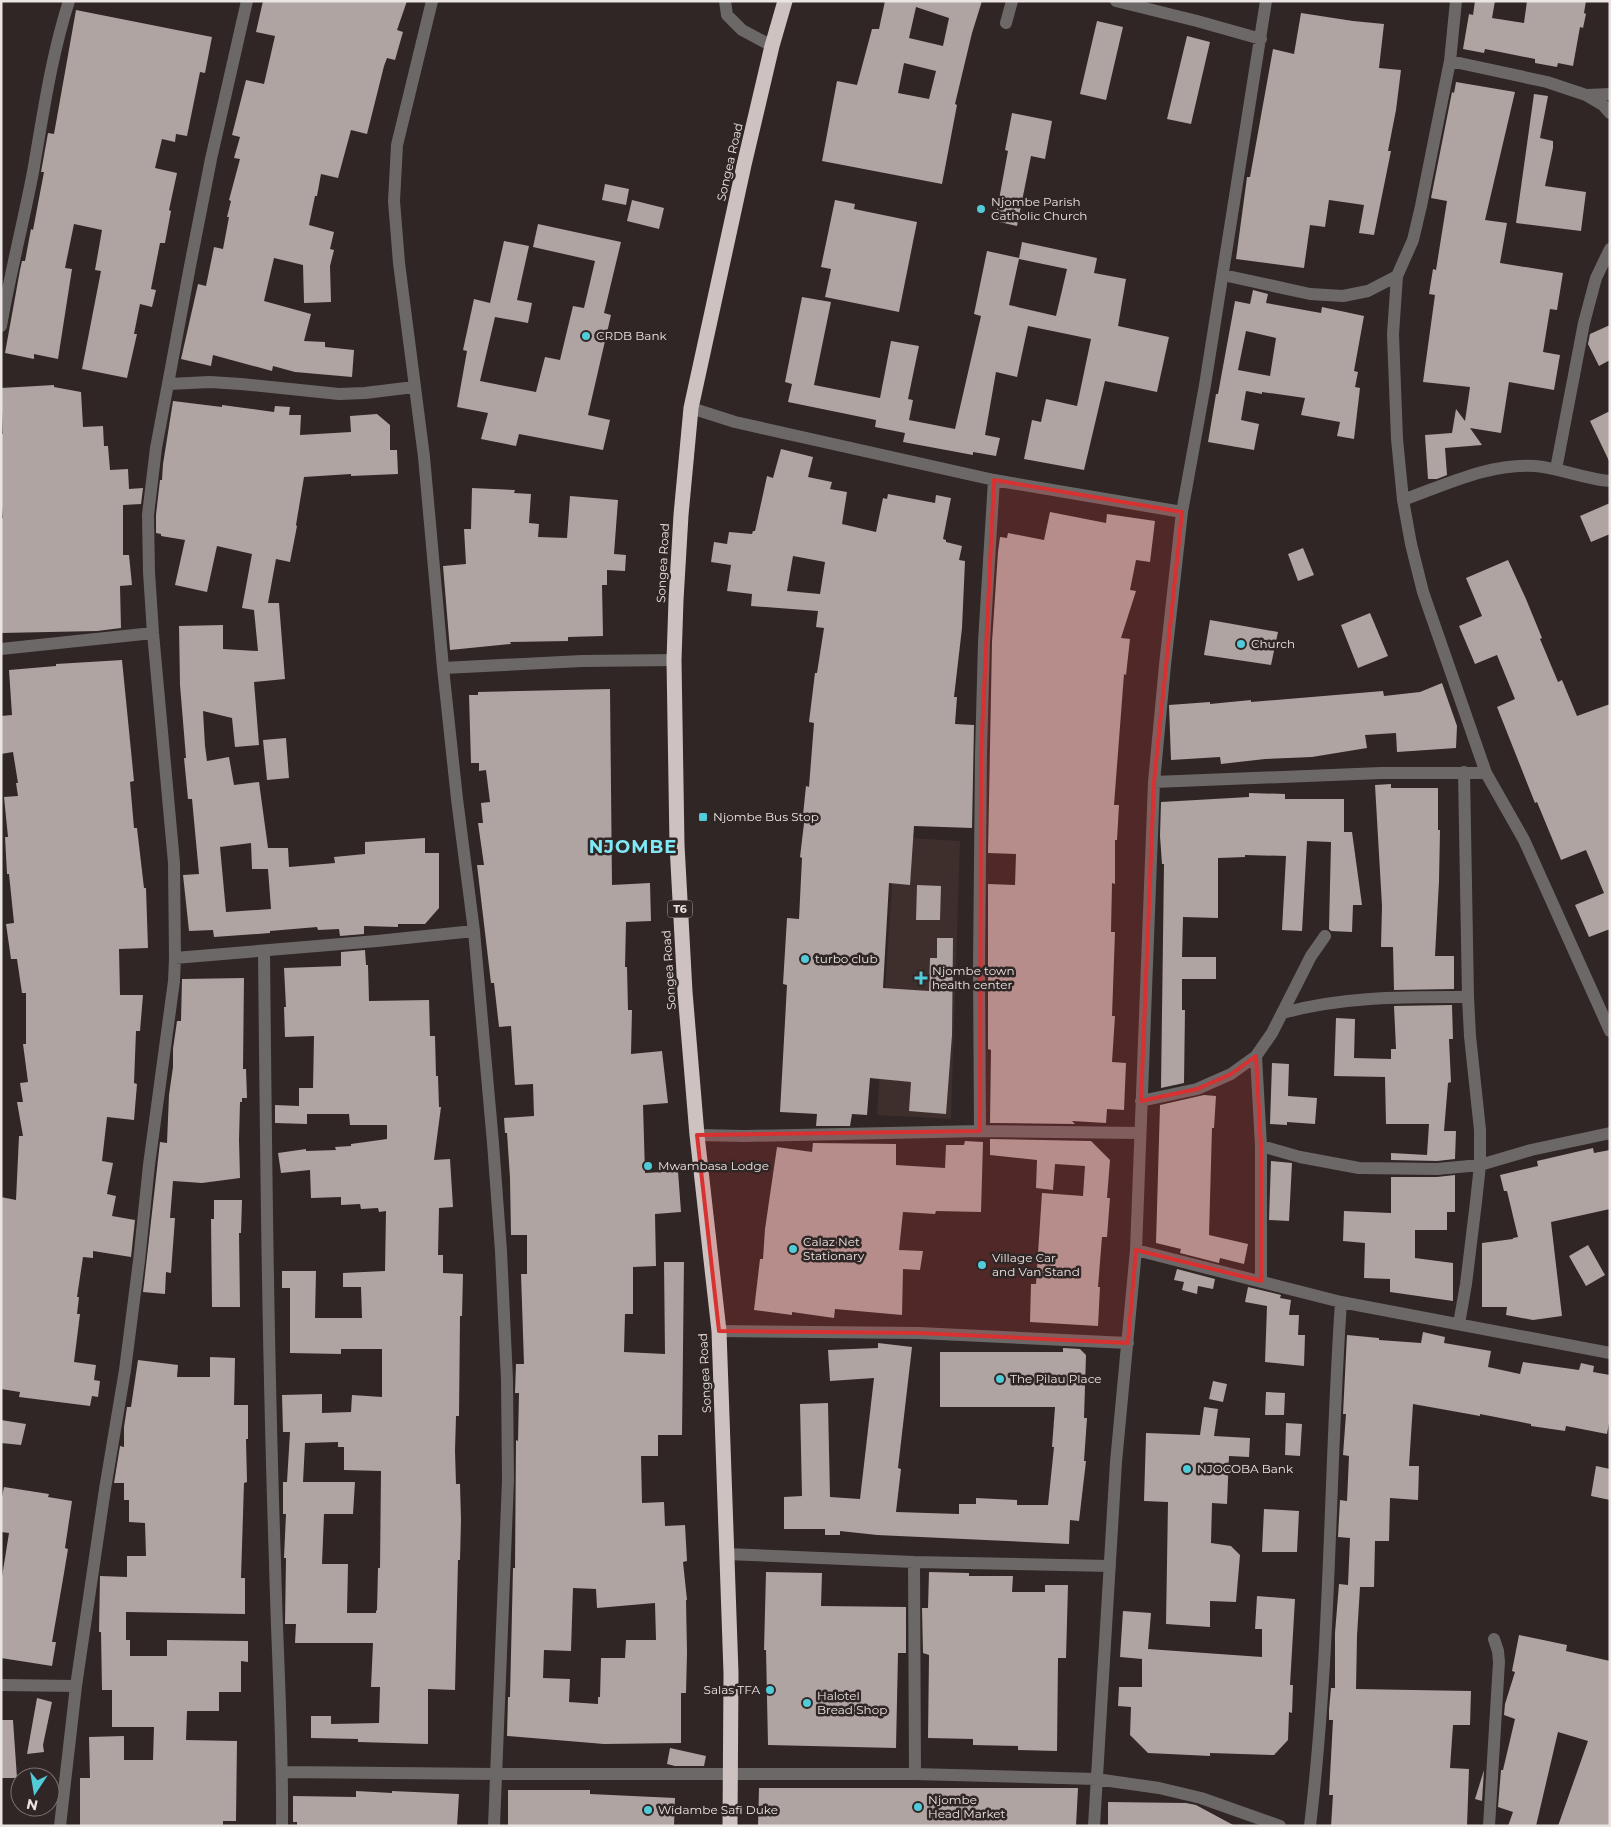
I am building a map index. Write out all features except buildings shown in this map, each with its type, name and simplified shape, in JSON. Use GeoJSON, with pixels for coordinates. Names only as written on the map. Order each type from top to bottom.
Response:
{"type":"FeatureCollection","features":[{"type":"Feature","properties":{"kind":"highway","name":"Songea Road"},"geometry":{"type":"LineString","coordinates":[[730,1826],[732,1773],[731,1673],[719,1331],[697,1135],[685,992],[676,845],[674,660],[681,515],[691,408],[772,46],[785,1]]}},
{"type":"Feature","properties":{"kind":"street"},"geometry":{"type":"LineString","coordinates":[[1,326],[32,175],[50,74],[69,1]]}},
{"type":"Feature","properties":{"kind":"street"},"geometry":{"type":"LineString","coordinates":[[60,1826],[76,1686],[125,1370],[151,1147],[174,981],[174,863],[153,633],[148,515],[156,448],[211,159],[247,1]]}},
{"type":"Feature","properties":{"kind":"street"},"geometry":{"type":"LineString","coordinates":[[432,1],[397,145],[394,202],[398,263],[424,457],[443,668],[474,931],[493,1143],[507,1380],[508,1480],[494,1826]]}},
{"type":"Feature","properties":{"kind":"street"},"geometry":{"type":"LineString","coordinates":[[725,1],[727,15],[742,30],[772,46]]}},
{"type":"Feature","properties":{"kind":"street"},"geometry":{"type":"LineString","coordinates":[[1006,23],[1012,1]]}},
{"type":"Feature","properties":{"kind":"street"},"geometry":{"type":"LineString","coordinates":[[1116,1],[1261,39]]}},
{"type":"Feature","properties":{"kind":"street"},"geometry":{"type":"LineString","coordinates":[[1094,1826],[1116,1462],[1136,1250],[1154,782],[1165,665],[1182,512],[1223,275],[1266,1]]}},
{"type":"Feature","properties":{"kind":"street"},"geometry":{"type":"LineString","coordinates":[[1456,1],[1450,61],[1413,240],[1397,276],[1393,334],[1394,381],[1403,500],[1411,544],[1424,592],[1486,772],[1524,840],[1610,1031]]}},
{"type":"Feature","properties":{"kind":"street"},"geometry":{"type":"LineString","coordinates":[[1450,61],[1547,82],[1586,95],[1603,105],[1610,113]]}},
{"type":"Feature","properties":{"kind":"street"},"geometry":{"type":"LineString","coordinates":[[1586,95],[1610,94]]}},
{"type":"Feature","properties":{"kind":"street"},"geometry":{"type":"LineString","coordinates":[[1556,470],[1584,323],[1596,278],[1610,250]]}},
{"type":"Feature","properties":{"kind":"street"},"geometry":{"type":"LineString","coordinates":[[1223,275],[1310,294],[1343,296],[1368,291],[1397,276]]}},
{"type":"Feature","properties":{"kind":"street"},"geometry":{"type":"LineString","coordinates":[[169,384],[210,382],[340,394],[365,394],[414,387]]}},
{"type":"Feature","properties":{"kind":"street"},"geometry":{"type":"LineString","coordinates":[[691,408],[734,422],[994,480],[1182,512]]}},
{"type":"Feature","properties":{"kind":"street"},"geometry":{"type":"LineString","coordinates":[[1403,500],[1482,472],[1507,467],[1535,466],[1610,481]]}},
{"type":"Feature","properties":{"kind":"street"},"geometry":{"type":"LineString","coordinates":[[980,1131],[981,754],[984,642],[994,480]]}},
{"type":"Feature","properties":{"kind":"street"},"geometry":{"type":"LineString","coordinates":[[1,649],[153,633]]}},
{"type":"Feature","properties":{"kind":"street"},"geometry":{"type":"LineString","coordinates":[[443,668],[582,661],[674,660]]}},
{"type":"Feature","properties":{"kind":"street"},"geometry":{"type":"LineString","coordinates":[[1459,1324],[1466,1284],[1480,1165],[1480,1130],[1470,1036],[1468,997],[1464,772]]}},
{"type":"Feature","properties":{"kind":"street"},"geometry":{"type":"LineString","coordinates":[[1154,782],[1372,773],[1486,772]]}},
{"type":"Feature","properties":{"kind":"street"},"geometry":{"type":"LineString","coordinates":[[175,958],[474,931]]}},
{"type":"Feature","properties":{"kind":"street"},"geometry":{"type":"LineString","coordinates":[[1141,1101],[1197,1089],[1231,1074],[1256,1056],[1283,1013],[1304,969],[1325,936]]}},
{"type":"Feature","properties":{"kind":"street"},"geometry":{"type":"LineString","coordinates":[[264,951],[274,1563],[283,1772],[282,1826]]}},
{"type":"Feature","properties":{"kind":"street"},"geometry":{"type":"LineString","coordinates":[[1283,1013],[1312,1005],[1350,1001],[1409,997],[1468,997]]}},
{"type":"Feature","properties":{"kind":"street"},"geometry":{"type":"LineString","coordinates":[[1256,1056],[1261,1146],[1261,1282]]}},
{"type":"Feature","properties":{"kind":"street"},"geometry":{"type":"LineString","coordinates":[[697,1135],[745,1136],[980,1131],[1140,1133]]}},
{"type":"Feature","properties":{"kind":"street"},"geometry":{"type":"LineString","coordinates":[[1261,1146],[1300,1157],[1359,1168],[1436,1169],[1480,1165],[1531,1150],[1610,1133]]}},
{"type":"Feature","properties":{"kind":"street"},"geometry":{"type":"LineString","coordinates":[[1136,1250],[1341,1302],[1610,1353]]}},
{"type":"Feature","properties":{"kind":"street"},"geometry":{"type":"LineString","coordinates":[[1310,1826],[1318,1764],[1323,1699],[1333,1426],[1341,1302]]}},
{"type":"Feature","properties":{"kind":"street"},"geometry":{"type":"LineString","coordinates":[[719,1331],[918,1333],[1128,1343]]}},
{"type":"Feature","properties":{"kind":"street"},"geometry":{"type":"LineString","coordinates":[[726,1554],[914,1562],[1110,1566]]}},
{"type":"Feature","properties":{"kind":"street"},"geometry":{"type":"LineString","coordinates":[[914,1562],[915,1774]]}},
{"type":"Feature","properties":{"kind":"street"},"geometry":{"type":"LineString","coordinates":[[1489,1826],[1499,1662],[1494,1639]]}},
{"type":"Feature","properties":{"kind":"street"},"geometry":{"type":"LineString","coordinates":[[1,1685],[76,1686]]}},
{"type":"Feature","properties":{"kind":"street"},"geometry":{"type":"LineString","coordinates":[[283,1772],[915,1774],[1096,1779],[1159,1788],[1201,1798],[1280,1826]]}},
{"type":"Feature","properties":{"kind":"highlighted area"},"geometry":{"type":"Polygon","coordinates":[[[994,480],[1182,512],[1154,782],[1141,1101],[1197,1089],[1231,1074],[1256,1056],[1261,1146],[1261,1281],[1136,1250],[1128,1343],[919,1333],[719,1331],[697,1135],[980,1131],[981,754],[994,480]]]}},
{"type":"Feature","properties":{"kind":"shaded area","name":"Njombe town health center"},"geometry":{"type":"Polygon","coordinates":[[[895,837],[960,841],[951,1119],[877,1115],[895,837]]]}},
{"type":"Feature","properties":{"kind":"place","name":"Njombe Parish Catholic Church"},"geometry":{"type":"Point","coordinates":[981,209]}},
{"type":"Feature","properties":{"kind":"place","name":"CRDB Bank"},"geometry":{"type":"Point","coordinates":[586,336]}},
{"type":"Feature","properties":{"kind":"place","name":"Church"},"geometry":{"type":"Point","coordinates":[1241,644]}},
{"type":"Feature","properties":{"kind":"place","name":"Njombe Bus Stop"},"geometry":{"type":"Point","coordinates":[703,817]}},
{"type":"Feature","properties":{"kind":"place","name":"turbo club"},"geometry":{"type":"Point","coordinates":[805,959]}},
{"type":"Feature","properties":{"kind":"place","name":"Njombe town health center"},"geometry":{"type":"Point","coordinates":[921,978]}},
{"type":"Feature","properties":{"kind":"place","name":"Mwambasa Lodge"},"geometry":{"type":"Point","coordinates":[648,1166]}},
{"type":"Feature","properties":{"kind":"place","name":"Calaz Net Stationary"},"geometry":{"type":"Point","coordinates":[793,1249]}},
{"type":"Feature","properties":{"kind":"place","name":"Village Car and Van Stand"},"geometry":{"type":"Point","coordinates":[982,1265]}},
{"type":"Feature","properties":{"kind":"place","name":"The Pilau Place"},"geometry":{"type":"Point","coordinates":[1000,1379]}},
{"type":"Feature","properties":{"kind":"place","name":"NJOCOBA Bank"},"geometry":{"type":"Point","coordinates":[1187,1469]}},
{"type":"Feature","properties":{"kind":"place","name":"Salas TFA"},"geometry":{"type":"Point","coordinates":[770,1690]}},
{"type":"Feature","properties":{"kind":"place","name":"Halotel Bread Shop"},"geometry":{"type":"Point","coordinates":[807,1703]}},
{"type":"Feature","properties":{"kind":"place","name":"Njombe Head Market"},"geometry":{"type":"Point","coordinates":[918,1807]}},
{"type":"Feature","properties":{"kind":"place","name":"Widambe Safi Duke"},"geometry":{"type":"Point","coordinates":[648,1810]}},
{"type":"Feature","properties":{"kind":"district","name":"NJOMBE"},"geometry":{"type":"Point","coordinates":[633,847]}}]}
